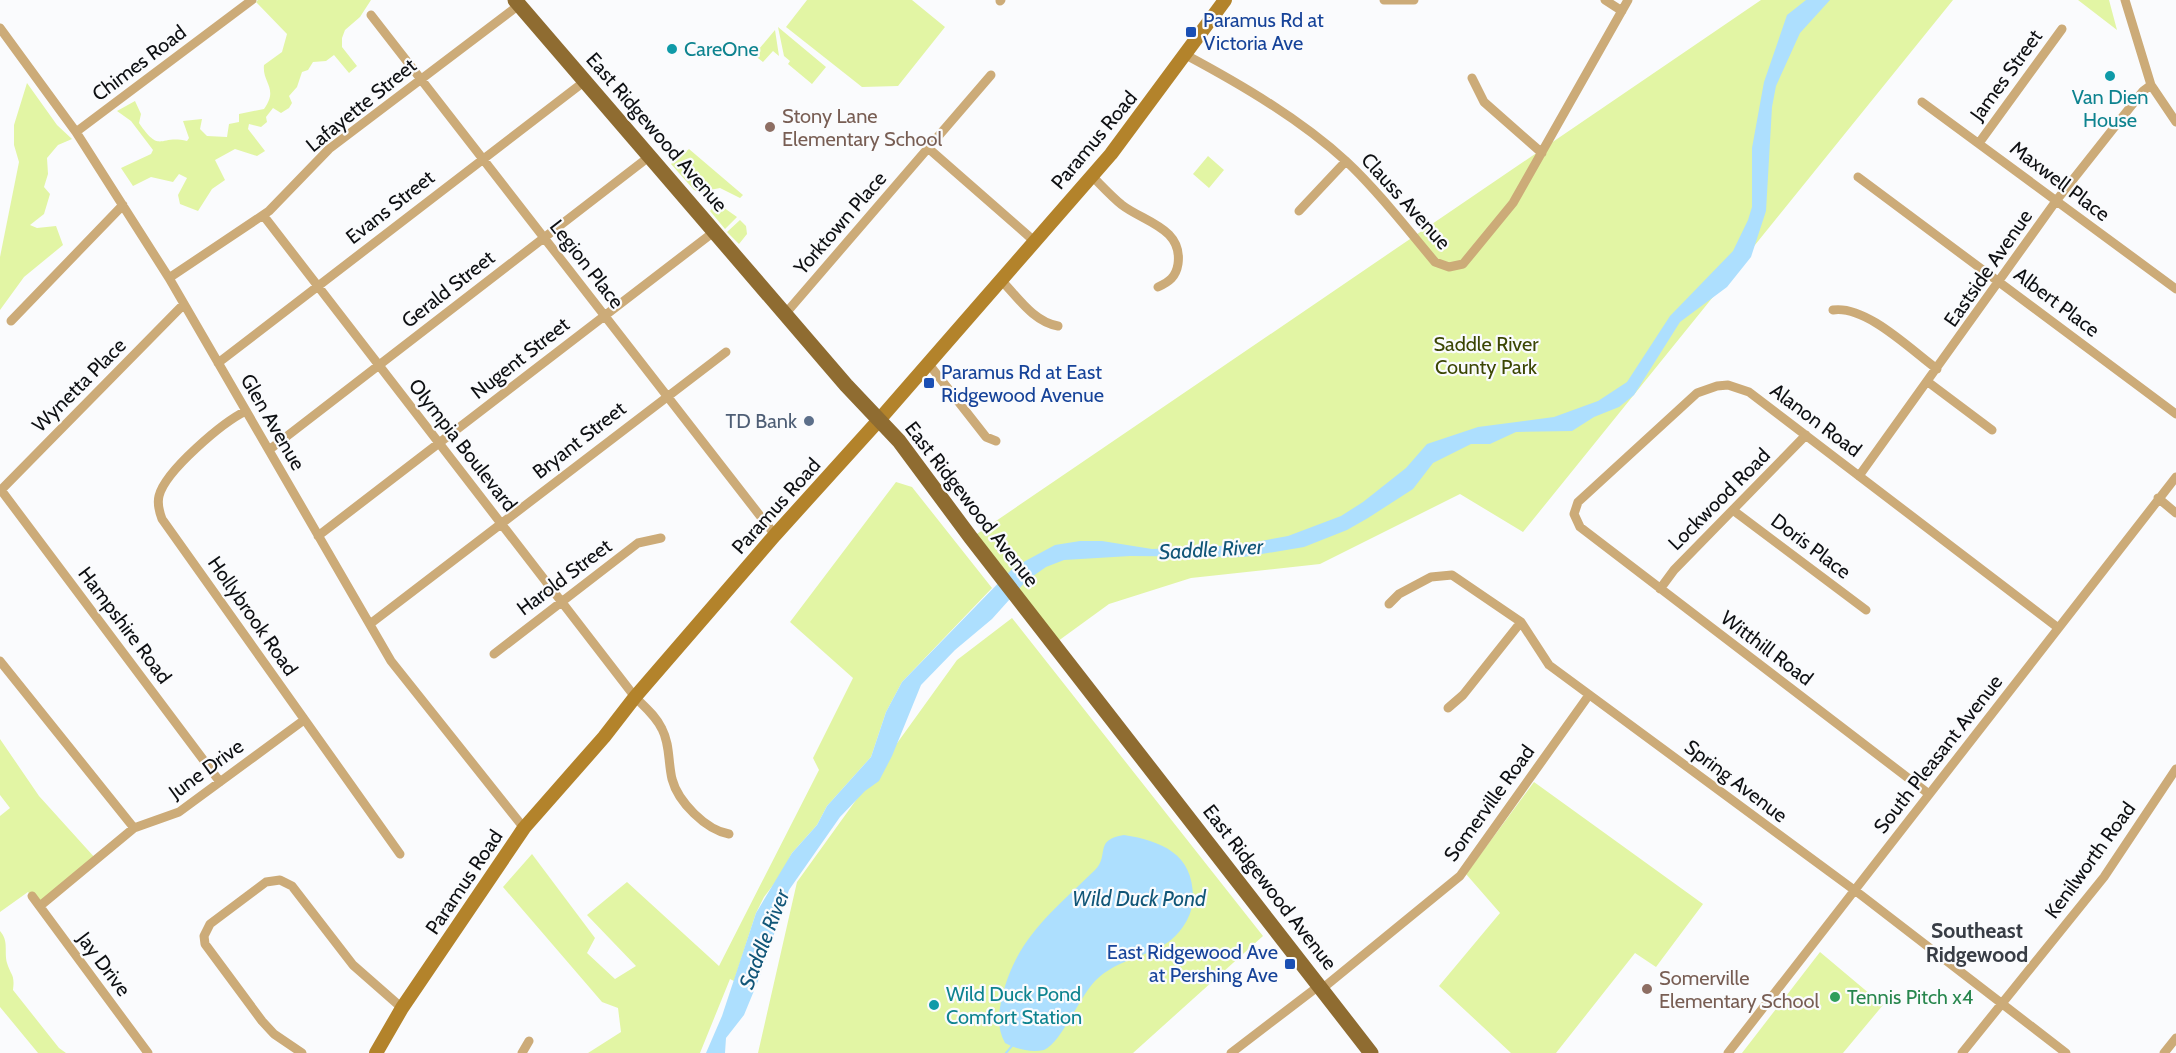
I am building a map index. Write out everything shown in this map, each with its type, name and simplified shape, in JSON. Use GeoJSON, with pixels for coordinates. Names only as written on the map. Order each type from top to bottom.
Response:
{"type":"FeatureCollection","features":[{"type":"Feature","properties":{"kind":"main road","name":"Paramus Road"},"geometry":{"type":"LineString","coordinates":[[376,1053],[402,1008],[524,828],[776,535],[1092,176],[1186,55],[1225,0]]}},
{"type":"Feature","properties":{"kind":"main road","name":"East Ridgewood Avenue"},"geometry":{"type":"LineString","coordinates":[[517,2],[899,441],[992,565],[1371,1053]]}},
{"type":"Feature","properties":{"kind":"street","name":"Chimes Road"},"geometry":{"type":"LineString","coordinates":[[76,132],[252,0]]}},
{"type":"Feature","properties":{"kind":"street"},"geometry":{"type":"LineString","coordinates":[[1384,0],[1414,0]]}},
{"type":"Feature","properties":{"kind":"street"},"geometry":{"type":"LineString","coordinates":[[1605,0],[1622,11]]}},
{"type":"Feature","properties":{"kind":"street","name":"Clauss Avenue"},"geometry":{"type":"LineString","coordinates":[[1186,55],[1258,96],[1346,161],[1435,262],[1456,267],[1468,260],[1513,203],[1628,0]]}},
{"type":"Feature","properties":{"kind":"street"},"geometry":{"type":"LineString","coordinates":[[2125,0],[2151,85],[2176,122]]}},
{"type":"Feature","properties":{"kind":"street","name":"Lafayette Street"},"geometry":{"type":"LineString","coordinates":[[169,278],[263,215],[329,149],[421,80],[517,2]]}},
{"type":"Feature","properties":{"kind":"street","name":"Legion Place"},"geometry":{"type":"LineString","coordinates":[[371,15],[776,535]]}},
{"type":"Feature","properties":{"kind":"street","name":"Glen Avenue"},"geometry":{"type":"LineString","coordinates":[[0,28],[76,132],[169,278],[391,661],[524,828]]}},
{"type":"Feature","properties":{"kind":"street","name":"James Street"},"geometry":{"type":"LineString","coordinates":[[1979,143],[2062,30]]}},
{"type":"Feature","properties":{"kind":"street","name":"Yorktown Place"},"geometry":{"type":"LineString","coordinates":[[786,313],[991,75]]}},
{"type":"Feature","properties":{"kind":"street"},"geometry":{"type":"LineString","coordinates":[[1472,78],[1484,102],[1542,153]]}},
{"type":"Feature","properties":{"kind":"street","name":"Evans Street"},"geometry":{"type":"LineString","coordinates":[[218,363],[585,81]]}},
{"type":"Feature","properties":{"kind":"street","name":"Eastside Avenue"},"geometry":{"type":"LineString","coordinates":[[1859,476],[2001,282],[2056,201],[2143,91],[2151,85]]}},
{"type":"Feature","properties":{"kind":"street","name":"Maxwell Place"},"geometry":{"type":"LineString","coordinates":[[1922,102],[2176,289]]}},
{"type":"Feature","properties":{"kind":"street"},"geometry":{"type":"LineString","coordinates":[[928,148],[1034,240]]}},
{"type":"Feature","properties":{"kind":"street","name":"Gerald Street"},"geometry":{"type":"LineString","coordinates":[[269,450],[650,156]]}},
{"type":"Feature","properties":{"kind":"street"},"geometry":{"type":"LineString","coordinates":[[1299,211],[1346,161]]}},
{"type":"Feature","properties":{"kind":"street"},"geometry":{"type":"LineString","coordinates":[[1092,176],[1123,206],[1168,233],[1177,250],[1177,268],[1174,277],[1158,287]]}},
{"type":"Feature","properties":{"kind":"street","name":"Albert Place"},"geometry":{"type":"LineString","coordinates":[[1858,177],[2176,414]]}},
{"type":"Feature","properties":{"kind":"street"},"geometry":{"type":"LineString","coordinates":[[11,321],[123,205]]}},
{"type":"Feature","properties":{"kind":"street","name":"Olympia Boulevard"},"geometry":{"type":"LineString","coordinates":[[263,215],[635,697],[662,728],[672,778],[682,799],[714,831],[729,834]]}},
{"type":"Feature","properties":{"kind":"street","name":"Nugent Street"},"geometry":{"type":"LineString","coordinates":[[318,536],[715,231]]}},
{"type":"Feature","properties":{"kind":"street"},"geometry":{"type":"LineString","coordinates":[[1000,279],[1039,319],[1047,324],[1058,326]]}},
{"type":"Feature","properties":{"kind":"street","name":"Wynetta Place"},"geometry":{"type":"LineString","coordinates":[[1,491],[184,304]]}},
{"type":"Feature","properties":{"kind":"street"},"geometry":{"type":"LineString","coordinates":[[1833,310],[1842,308],[1859,312],[1937,369]]}},
{"type":"Feature","properties":{"kind":"street","name":"Bryant Street"},"geometry":{"type":"LineString","coordinates":[[370,624],[726,352]]}},
{"type":"Feature","properties":{"kind":"street"},"geometry":{"type":"LineString","coordinates":[[928,363],[986,437],[996,441]]}},
{"type":"Feature","properties":{"kind":"street"},"geometry":{"type":"LineString","coordinates":[[1928,382],[1992,430]]}},
{"type":"Feature","properties":{"kind":"street","name":"Alanon Road"},"geometry":{"type":"LineString","coordinates":[[1583,530],[1574,514],[1578,502],[1691,398],[1706,388],[1728,385],[1739,388],[1806,435],[2058,627]]}},
{"type":"Feature","properties":{"kind":"street","name":"Hollybrook Road"},"geometry":{"type":"LineString","coordinates":[[246,411],[209,436],[167,481],[159,495],[159,510],[162,519],[400,854]]}},
{"type":"Feature","properties":{"kind":"street","name":"Lockwood Road"},"geometry":{"type":"LineString","coordinates":[[1660,589],[1674,570],[1806,435]]}},
{"type":"Feature","properties":{"kind":"street","name":"South Pleasant Avenue"},"geometry":{"type":"LineString","coordinates":[[1728,1053],[2176,477]]}},
{"type":"Feature","properties":{"kind":"street","name":"Hampshire Road"},"geometry":{"type":"LineString","coordinates":[[1,491],[220,782]]}},
{"type":"Feature","properties":{"kind":"street"},"geometry":{"type":"LineString","coordinates":[[2158,498],[2176,513]]}},
{"type":"Feature","properties":{"kind":"street","name":"Doris Place"},"geometry":{"type":"LineString","coordinates":[[1734,511],[1866,610]]}},
{"type":"Feature","properties":{"kind":"street","name":"Witthill Road"},"geometry":{"type":"LineString","coordinates":[[1583,530],[1929,794]]}},
{"type":"Feature","properties":{"kind":"street","name":"Harold Street"},"geometry":{"type":"LineString","coordinates":[[494,654],[638,543],[661,538]]}},
{"type":"Feature","properties":{"kind":"street","name":"Spring Avenue"},"geometry":{"type":"LineString","coordinates":[[1389,604],[1399,594],[1431,577],[1452,575],[1521,622],[1548,665],[1855,890],[2066,1053]]}},
{"type":"Feature","properties":{"kind":"street"},"geometry":{"type":"LineString","coordinates":[[1448,708],[1463,695],[1521,622]]}},
{"type":"Feature","properties":{"kind":"street"},"geometry":{"type":"LineString","coordinates":[[0,660],[134,828]]}},
{"type":"Feature","properties":{"kind":"street","name":"Somerville Road"},"geometry":{"type":"LineString","coordinates":[[1231,1053],[1321,987],[1460,876],[1589,695]]}},
{"type":"Feature","properties":{"kind":"street","name":"June Drive"},"geometry":{"type":"LineString","coordinates":[[40,906],[134,828],[179,812],[304,720]]}},
{"type":"Feature","properties":{"kind":"street","name":"Kenilworth Road"},"geometry":{"type":"LineString","coordinates":[[1962,1053],[2104,877],[2176,769]]}},
{"type":"Feature","properties":{"kind":"street"},"geometry":{"type":"LineString","coordinates":[[302,1053],[274,1034],[262,1022],[205,944],[206,930],[210,924],[266,882],[280,880],[292,886],[353,965],[402,1008]]}},
{"type":"Feature","properties":{"kind":"street","name":"Jay Drive"},"geometry":{"type":"LineString","coordinates":[[32,896],[148,1053]]}},
{"type":"Feature","properties":{"kind":"street"},"geometry":{"type":"LineString","coordinates":[[2164,1053],[2176,1038]]}},
{"type":"Feature","properties":{"kind":"street"},"geometry":{"type":"LineString","coordinates":[[522,1053],[529,1041]]}},
{"type":"Feature","properties":{"kind":"green space"},"geometry":{"type":"Polygon","coordinates":[[[258,0],[371,0],[360,17],[345,30],[342,38],[342,47],[357,66],[349,73],[334,55],[326,61],[313,62],[308,70],[302,72],[297,87],[289,96],[292,103],[289,108],[281,113],[273,108],[266,117],[267,122],[261,127],[249,124],[248,129],[265,151],[257,156],[235,149],[215,160],[225,180],[212,189],[198,211],[180,204],[178,195],[187,178],[179,174],[173,182],[151,177],[133,186],[121,168],[151,154],[153,150],[131,121],[117,111],[135,101],[141,114],[139,123],[152,138],[156,141],[187,141],[189,138],[183,121],[202,119],[200,129],[207,136],[227,137],[229,124],[239,122],[239,114],[264,109],[270,91],[264,65],[282,52],[287,34],[256,2],[258,0]]]}},
{"type":"Feature","properties":{"kind":"green space"},"geometry":{"type":"Polygon","coordinates":[[[807,0],[912,0],[945,27],[898,86],[862,87],[786,27],[807,0]]]}},
{"type":"Feature","properties":{"kind":"green space","name":"Saddle River County Park"},"geometry":{"type":"Polygon","coordinates":[[[1761,0],[1953,0],[1523,532],[1460,494],[1320,564],[1191,578],[1109,604],[1054,644],[971,538],[1761,0]]]}},
{"type":"Feature","properties":{"kind":"green space"},"geometry":{"type":"Polygon","coordinates":[[[2078,0],[2109,0],[2117,30],[2078,0]]]}},
{"type":"Feature","properties":{"kind":"green space"},"geometry":{"type":"Polygon","coordinates":[[[778,27],[826,67],[812,84],[788,64],[790,61],[784,56],[778,27]]]}},
{"type":"Feature","properties":{"kind":"green space"},"geometry":{"type":"Polygon","coordinates":[[[775,30],[779,56],[773,51],[763,62],[754,55],[775,30]]]}},
{"type":"Feature","properties":{"kind":"green space"},"geometry":{"type":"Polygon","coordinates":[[[27,83],[57,125],[72,139],[58,145],[47,158],[48,174],[44,187],[50,194],[44,214],[30,225],[37,228],[56,226],[63,245],[24,277],[0,310],[0,257],[19,162],[14,145],[14,125],[27,83]]]}},
{"type":"Feature","properties":{"kind":"green space"},"geometry":{"type":"Polygon","coordinates":[[[689,149],[743,195],[740,198],[720,188],[700,192],[694,190],[671,164],[689,149]]]}},
{"type":"Feature","properties":{"kind":"green space"},"geometry":{"type":"Polygon","coordinates":[[[1208,156],[1224,170],[1209,188],[1193,174],[1208,156]]]}},
{"type":"Feature","properties":{"kind":"green space"},"geometry":{"type":"Polygon","coordinates":[[[720,205],[737,217],[725,229],[710,211],[713,207],[720,205]]]}},
{"type":"Feature","properties":{"kind":"green space"},"geometry":{"type":"Polygon","coordinates":[[[740,220],[746,226],[747,234],[739,244],[727,232],[740,220]]]}},
{"type":"Feature","properties":{"kind":"green space"},"geometry":{"type":"Polygon","coordinates":[[[896,482],[912,487],[992,588],[902,682],[886,712],[871,757],[827,806],[817,825],[792,853],[780,876],[764,897],[756,913],[734,981],[730,979],[700,1053],[588,1053],[621,1032],[618,1008],[602,1002],[503,887],[532,854],[595,938],[587,953],[615,979],[636,966],[587,915],[627,882],[719,966],[819,770],[813,758],[853,678],[790,622],[896,482]]]}},
{"type":"Feature","properties":{"kind":"green space"},"geometry":{"type":"Polygon","coordinates":[[[1012,618],[1263,936],[1133,1053],[758,1053],[797,882],[957,660],[1012,618]]]}},
{"type":"Feature","properties":{"kind":"green space"},"geometry":{"type":"Polygon","coordinates":[[[0,739],[39,796],[96,859],[40,906],[28,892],[0,912],[0,816],[10,808],[0,795],[0,739]]]}},
{"type":"Feature","properties":{"kind":"green space"},"geometry":{"type":"Polygon","coordinates":[[[1534,782],[1703,904],[1656,967],[1635,953],[1556,1053],[1511,1053],[1439,986],[1500,913],[1466,874],[1534,782]]]}},
{"type":"Feature","properties":{"kind":"green space"},"geometry":{"type":"Polygon","coordinates":[[[0,931],[5,942],[7,963],[13,978],[13,990],[59,1048],[66,1053],[38,1053],[0,1007],[0,931]]]}},
{"type":"Feature","properties":{"kind":"green space"},"geometry":{"type":"Polygon","coordinates":[[[1820,952],[1883,1005],[1843,1053],[1742,1053],[1820,952]]]}},
{"type":"Feature","properties":{"kind":"water","name":"Saddle River"},"geometry":{"type":"Polygon","coordinates":[[[1806,0],[1830,0],[1800,33],[1776,86],[1772,107],[1766,211],[1751,257],[1727,287],[1680,322],[1634,395],[1619,407],[1594,417],[1572,431],[1516,432],[1490,444],[1471,444],[1433,463],[1413,489],[1368,518],[1347,530],[1304,547],[1244,557],[1130,556],[1064,560],[1046,567],[1026,581],[992,619],[955,650],[921,685],[892,756],[879,781],[865,791],[840,817],[789,890],[744,1015],[726,1038],[725,1053],[706,1053],[722,1016],[756,913],[792,853],[817,825],[827,806],[871,757],[886,712],[902,682],[1014,567],[1055,545],[1080,541],[1102,541],[1152,549],[1239,545],[1288,536],[1341,516],[1363,502],[1406,468],[1427,444],[1478,427],[1554,417],[1598,401],[1627,382],[1670,316],[1733,251],[1748,220],[1752,207],[1752,148],[1764,82],[1787,15],[1806,0]]]}},
{"type":"Feature","properties":{"kind":"water","name":"Wild Duck Pond"},"geometry":{"type":"Polygon","coordinates":[[[1124,835],[1163,846],[1181,860],[1192,882],[1193,897],[1187,921],[1171,940],[1162,946],[1113,967],[1095,981],[1064,1029],[1050,1046],[1044,1050],[1034,1051],[1005,1043],[999,1026],[1000,1010],[1008,977],[1016,959],[1038,927],[1095,870],[1102,859],[1108,840],[1124,835]]]}},
{"type":"Feature","properties":{"kind":"waterway"},"geometry":{"type":"LineString","coordinates":[[1006,1053],[1012,1046]]}},
{"type":"Feature","properties":{"kind":"place","name":"Paramus Rd at Victoria Ave"},"geometry":{"type":"Point","coordinates":[1191,32]}},
{"type":"Feature","properties":{"kind":"place","name":"CareOne"},"geometry":{"type":"Point","coordinates":[672,49]}},
{"type":"Feature","properties":{"kind":"place","name":"Van Dien House"},"geometry":{"type":"Point","coordinates":[2110,76]}},
{"type":"Feature","properties":{"kind":"place","name":"Stony Lane Elementary School"},"geometry":{"type":"Point","coordinates":[770,127]}},
{"type":"Feature","properties":{"kind":"place","name":"Paramus Rd at East Ridgewood Avenue"},"geometry":{"type":"Point","coordinates":[929,383]}},
{"type":"Feature","properties":{"kind":"place","name":"TD Bank"},"geometry":{"type":"Point","coordinates":[809,421]}},
{"type":"Feature","properties":{"kind":"place","name":"East Ridgewood Ave at Pershing Ave"},"geometry":{"type":"Point","coordinates":[1290,964]}},
{"type":"Feature","properties":{"kind":"place","name":"Somerville Elementary School"},"geometry":{"type":"Point","coordinates":[1647,989]}},
{"type":"Feature","properties":{"kind":"place","name":"Tennis Pitch x4"},"geometry":{"type":"Point","coordinates":[1835,997]}},
{"type":"Feature","properties":{"kind":"place","name":"Wild Duck Pond Comfort Station"},"geometry":{"type":"Point","coordinates":[934,1005]}},
{"type":"Feature","properties":{"kind":"district","name":"Southeast Ridgewood"},"geometry":{"type":"Point","coordinates":[1977,942]}}]}
